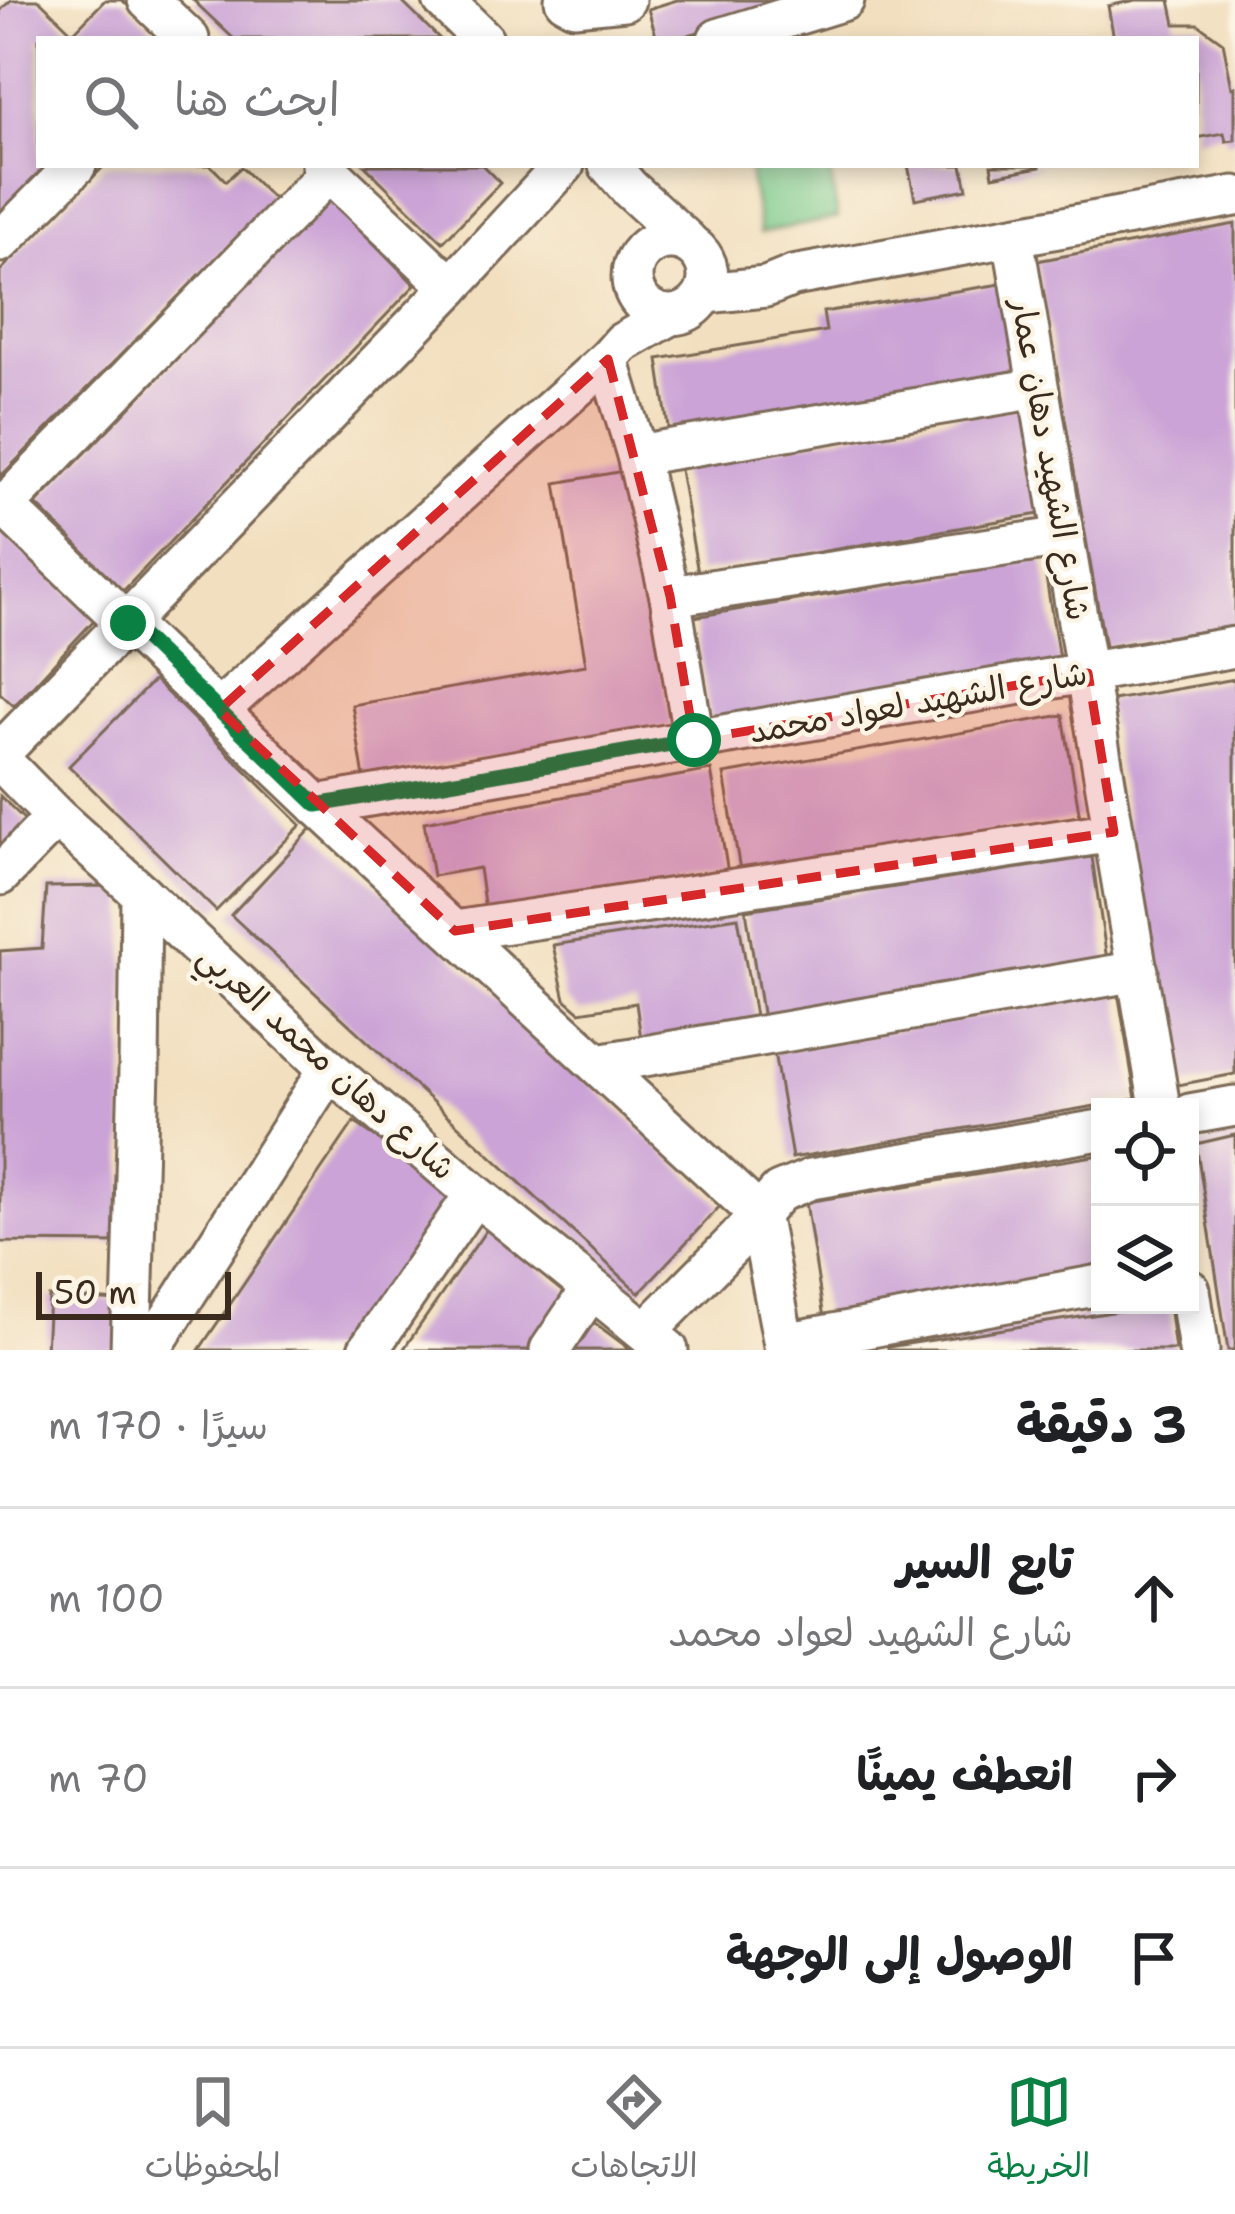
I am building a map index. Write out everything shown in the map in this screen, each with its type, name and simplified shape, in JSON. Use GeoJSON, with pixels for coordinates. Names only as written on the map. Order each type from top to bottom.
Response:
{"type":"FeatureCollection","features":[{"type":"Feature","properties":{"kind":"street"},"geometry":{"type":"LineString","coordinates":[[148,0],[186,36]]}},
{"type":"Feature","properties":{"kind":"street"},"geometry":{"type":"LineString","coordinates":[[443,0],[480,36]]}},
{"type":"Feature","properties":{"kind":"street"},"geometry":{"type":"LineString","coordinates":[[565,0],[574,5],[625,0]]}},
{"type":"Feature","properties":{"kind":"street"},"geometry":{"type":"LineString","coordinates":[[728,36],[844,0]]}},
{"type":"Feature","properties":{"kind":"street"},"geometry":{"type":"LineString","coordinates":[[0,242],[73,168]]}},
{"type":"Feature","properties":{"kind":"street"},"geometry":{"type":"LineString","coordinates":[[451,287],[326,168],[2,504],[317,805],[759,1214],[784,1346],[1091,1287]]}},
{"type":"Feature","properties":{"kind":"street"},"geometry":{"type":"LineString","coordinates":[[0,756],[561,168]]}},
{"type":"Feature","properties":{"kind":"street"},"geometry":{"type":"LineString","coordinates":[[219,710],[615,351],[669,316],[697,305],[700,266],[620,177]]}},
{"type":"Feature","properties":{"kind":"street"},"geometry":{"type":"LineString","coordinates":[[620,177],[642,303],[669,316]]}},
{"type":"Feature","properties":{"kind":"street"},"geometry":{"type":"LineString","coordinates":[[694,740],[670,596],[615,351],[644,249],[672,238],[700,266],[765,267],[793,276],[1235,196]]}},
{"type":"Feature","properties":{"kind":"street","name":"شارع الشهيد دهان عمار"},"geometry":{"type":"LineString","coordinates":[[1013,237],[1159,1098]]}},
{"type":"Feature","properties":{"kind":"street"},"geometry":{"type":"LineString","coordinates":[[637,454],[1039,388]]}},
{"type":"Feature","properties":{"kind":"street"},"geometry":{"type":"LineString","coordinates":[[670,596],[1064,537]]}},
{"type":"Feature","properties":{"kind":"street","name":"شارع الشهيد لعواد محمد"},"geometry":{"type":"LineString","coordinates":[[317,805],[1235,646]]}},
{"type":"Feature","properties":{"kind":"street","name":"شارع دهان محمد العربي"},"geometry":{"type":"LineString","coordinates":[[0,756],[56,817],[329,1070],[657,1341]]}},
{"type":"Feature","properties":{"kind":"street"},"geometry":{"type":"LineString","coordinates":[[0,875],[56,817]]}},
{"type":"Feature","properties":{"kind":"street"},"geometry":{"type":"LineString","coordinates":[[455,931],[1114,832]]}},
{"type":"Feature","properties":{"kind":"street"},"geometry":{"type":"LineString","coordinates":[[131,1350],[141,893]]}},
{"type":"Feature","properties":{"kind":"street"},"geometry":{"type":"LineString","coordinates":[[598,1064],[1138,971]]}},
{"type":"Feature","properties":{"kind":"street"},"geometry":{"type":"LineString","coordinates":[[150,1350],[329,1070]]}},
{"type":"Feature","properties":{"kind":"street"},"geometry":{"type":"LineString","coordinates":[[1199,1112],[1235,1106]]}},
{"type":"Feature","properties":{"kind":"street"},"geometry":{"type":"LineString","coordinates":[[657,1341],[779,1192],[811,1179],[1091,1132]]}},
{"type":"Feature","properties":{"kind":"street"},"geometry":{"type":"LineString","coordinates":[[368,1350],[475,1194]]}},
{"type":"Feature","properties":{"kind":"street"},"geometry":{"type":"LineString","coordinates":[[550,1350],[591,1289]]}},
{"type":"Feature","properties":{"kind":"street"},"geometry":{"type":"LineString","coordinates":[[1194,1314],[1199,1350]]}},
{"type":"Feature","properties":{"kind":"highlighted area"},"geometry":{"type":"Polygon","coordinates":[[[608,359],[670,596],[694,740],[1088,673],[1114,832],[455,931],[219,710],[608,359]]]}},
{"type":"Feature","properties":{"kind":"green space"},"geometry":{"type":"Polygon","coordinates":[[[749,168],[830,168],[838,218],[760,233],[749,168]]]}},
{"type":"Feature","properties":{"kind":"building"},"geometry":{"type":"Polygon","coordinates":[[[11,0],[39,0],[73,33],[105,0],[122,0],[160,36],[36,36],[36,168],[47,168],[0,218],[0,11],[11,0]]]}},
{"type":"Feature","properties":{"kind":"building"},"geometry":{"type":"Polygon","coordinates":[[[193,0],[400,0],[437,36],[231,36],[193,0]]]}},
{"type":"Feature","properties":{"kind":"building"},"geometry":{"type":"Polygon","coordinates":[[[677,0],[802,0],[685,36],[656,36],[648,9],[677,0]]]}},
{"type":"Feature","properties":{"kind":"building"},"geometry":{"type":"Polygon","coordinates":[[[1170,0],[1175,24],[1198,24],[1223,42],[1235,87],[1235,140],[1226,141],[1224,133],[1199,137],[1199,36],[1113,36],[1108,6],[1170,0]]]}},
{"type":"Feature","properties":{"kind":"building"},"geometry":{"type":"Polygon","coordinates":[[[102,168],[213,168],[226,181],[242,168],[274,200],[0,477],[0,271],[102,168]]]}},
{"type":"Feature","properties":{"kind":"building"},"geometry":{"type":"Polygon","coordinates":[[[367,168],[485,168],[500,183],[443,242],[367,168]]]}},
{"type":"Feature","properties":{"kind":"building"},"geometry":{"type":"Polygon","coordinates":[[[909,168],[963,168],[967,189],[915,199],[909,168]]]}},
{"type":"Feature","properties":{"kind":"building"},"geometry":{"type":"Polygon","coordinates":[[[992,168],[1035,168],[993,176],[992,168]]]}},
{"type":"Feature","properties":{"kind":"building"},"geometry":{"type":"Polygon","coordinates":[[[330,199],[415,285],[123,591],[36,504],[330,199]]]}},
{"type":"Feature","properties":{"kind":"building"},"geometry":{"type":"Polygon","coordinates":[[[1235,224],[1235,626],[1105,647],[1037,261],[1235,224]]]}},
{"type":"Feature","properties":{"kind":"building"},"geometry":{"type":"Polygon","coordinates":[[[1001,284],[1017,384],[670,440],[658,359],[826,331],[823,312],[1001,284]]]}},
{"type":"Feature","properties":{"kind":"building"},"geometry":{"type":"Polygon","coordinates":[[[1021,405],[1039,514],[698,573],[679,464],[1021,405]]]}},
{"type":"Feature","properties":{"kind":"building"},"geometry":{"type":"Polygon","coordinates":[[[629,470],[671,726],[364,778],[352,705],[586,665],[556,483],[629,470]]]}},
{"type":"Feature","properties":{"kind":"building"},"geometry":{"type":"Polygon","coordinates":[[[0,528],[96,618],[14,706],[0,693],[0,528]]]}},
{"type":"Feature","properties":{"kind":"building"},"geometry":{"type":"Polygon","coordinates":[[[1043,559],[1060,665],[711,723],[694,617],[1043,559]]]}},
{"type":"Feature","properties":{"kind":"building"},"geometry":{"type":"Polygon","coordinates":[[[1235,679],[1235,1074],[1173,1086],[1107,701],[1235,679]]]}},
{"type":"Feature","properties":{"kind":"building"},"geometry":{"type":"Polygon","coordinates":[[[154,680],[301,825],[216,911],[69,766],[154,680]]]}},
{"type":"Feature","properties":{"kind":"building"},"geometry":{"type":"Polygon","coordinates":[[[1063,715],[1080,818],[741,876],[724,774],[1063,715]]]}},
{"type":"Feature","properties":{"kind":"building"},"geometry":{"type":"Polygon","coordinates":[[[711,770],[728,873],[486,917],[479,868],[433,876],[424,822],[711,770]]]}},
{"type":"Feature","properties":{"kind":"building"},"geometry":{"type":"Polygon","coordinates":[[[0,796],[30,825],[0,859],[0,796]]]}},
{"type":"Feature","properties":{"kind":"building"},"geometry":{"type":"Polygon","coordinates":[[[313,827],[721,1205],[639,1293],[231,915],[313,827]]]}},
{"type":"Feature","properties":{"kind":"building"},"geometry":{"type":"Polygon","coordinates":[[[1092,857],[1108,967],[763,1019],[746,910],[1092,857]]]}},
{"type":"Feature","properties":{"kind":"building"},"geometry":{"type":"Polygon","coordinates":[[[106,886],[125,900],[123,1243],[0,1242],[0,951],[42,948],[46,887],[106,886]]]}},
{"type":"Feature","properties":{"kind":"building"},"geometry":{"type":"Polygon","coordinates":[[[738,917],[757,1028],[642,1046],[636,1003],[580,1012],[565,999],[553,945],[738,917]]]}},
{"type":"Feature","properties":{"kind":"building"},"geometry":{"type":"Polygon","coordinates":[[[1118,992],[1136,1098],[1091,1098],[1091,1107],[792,1158],[774,1052],[1118,992]]]}},
{"type":"Feature","properties":{"kind":"building"},"geometry":{"type":"Polygon","coordinates":[[[354,1122],[455,1191],[348,1350],[199,1350],[354,1122]]]}},
{"type":"Feature","properties":{"kind":"building"},"geometry":{"type":"Polygon","coordinates":[[[1235,1135],[1235,1350],[1228,1350],[1199,1143],[1235,1135]]]}},
{"type":"Feature","properties":{"kind":"building"},"geometry":{"type":"Polygon","coordinates":[[[1091,1156],[1091,1275],[824,1318],[806,1202],[1091,1156]]]}},
{"type":"Feature","properties":{"kind":"building"},"geometry":{"type":"Polygon","coordinates":[[[487,1229],[578,1298],[540,1350],[403,1350],[487,1229]]]}},
{"type":"Feature","properties":{"kind":"building"},"geometry":{"type":"Polygon","coordinates":[[[49,1297],[120,1301],[117,1350],[46,1350],[49,1297]]]}},
{"type":"Feature","properties":{"kind":"building"},"geometry":{"type":"Polygon","coordinates":[[[1099,1314],[1170,1314],[1175,1350],[888,1350],[1099,1314]]]}},
{"type":"Feature","properties":{"kind":"building"},"geometry":{"type":"Polygon","coordinates":[[[588,1318],[631,1350],[564,1350],[588,1318]]]}},
{"type":"Feature","properties":{"kind":"route"},"geometry":{"type":"LineString","coordinates":[[128,623],[317,805],[694,740]]}}]}
